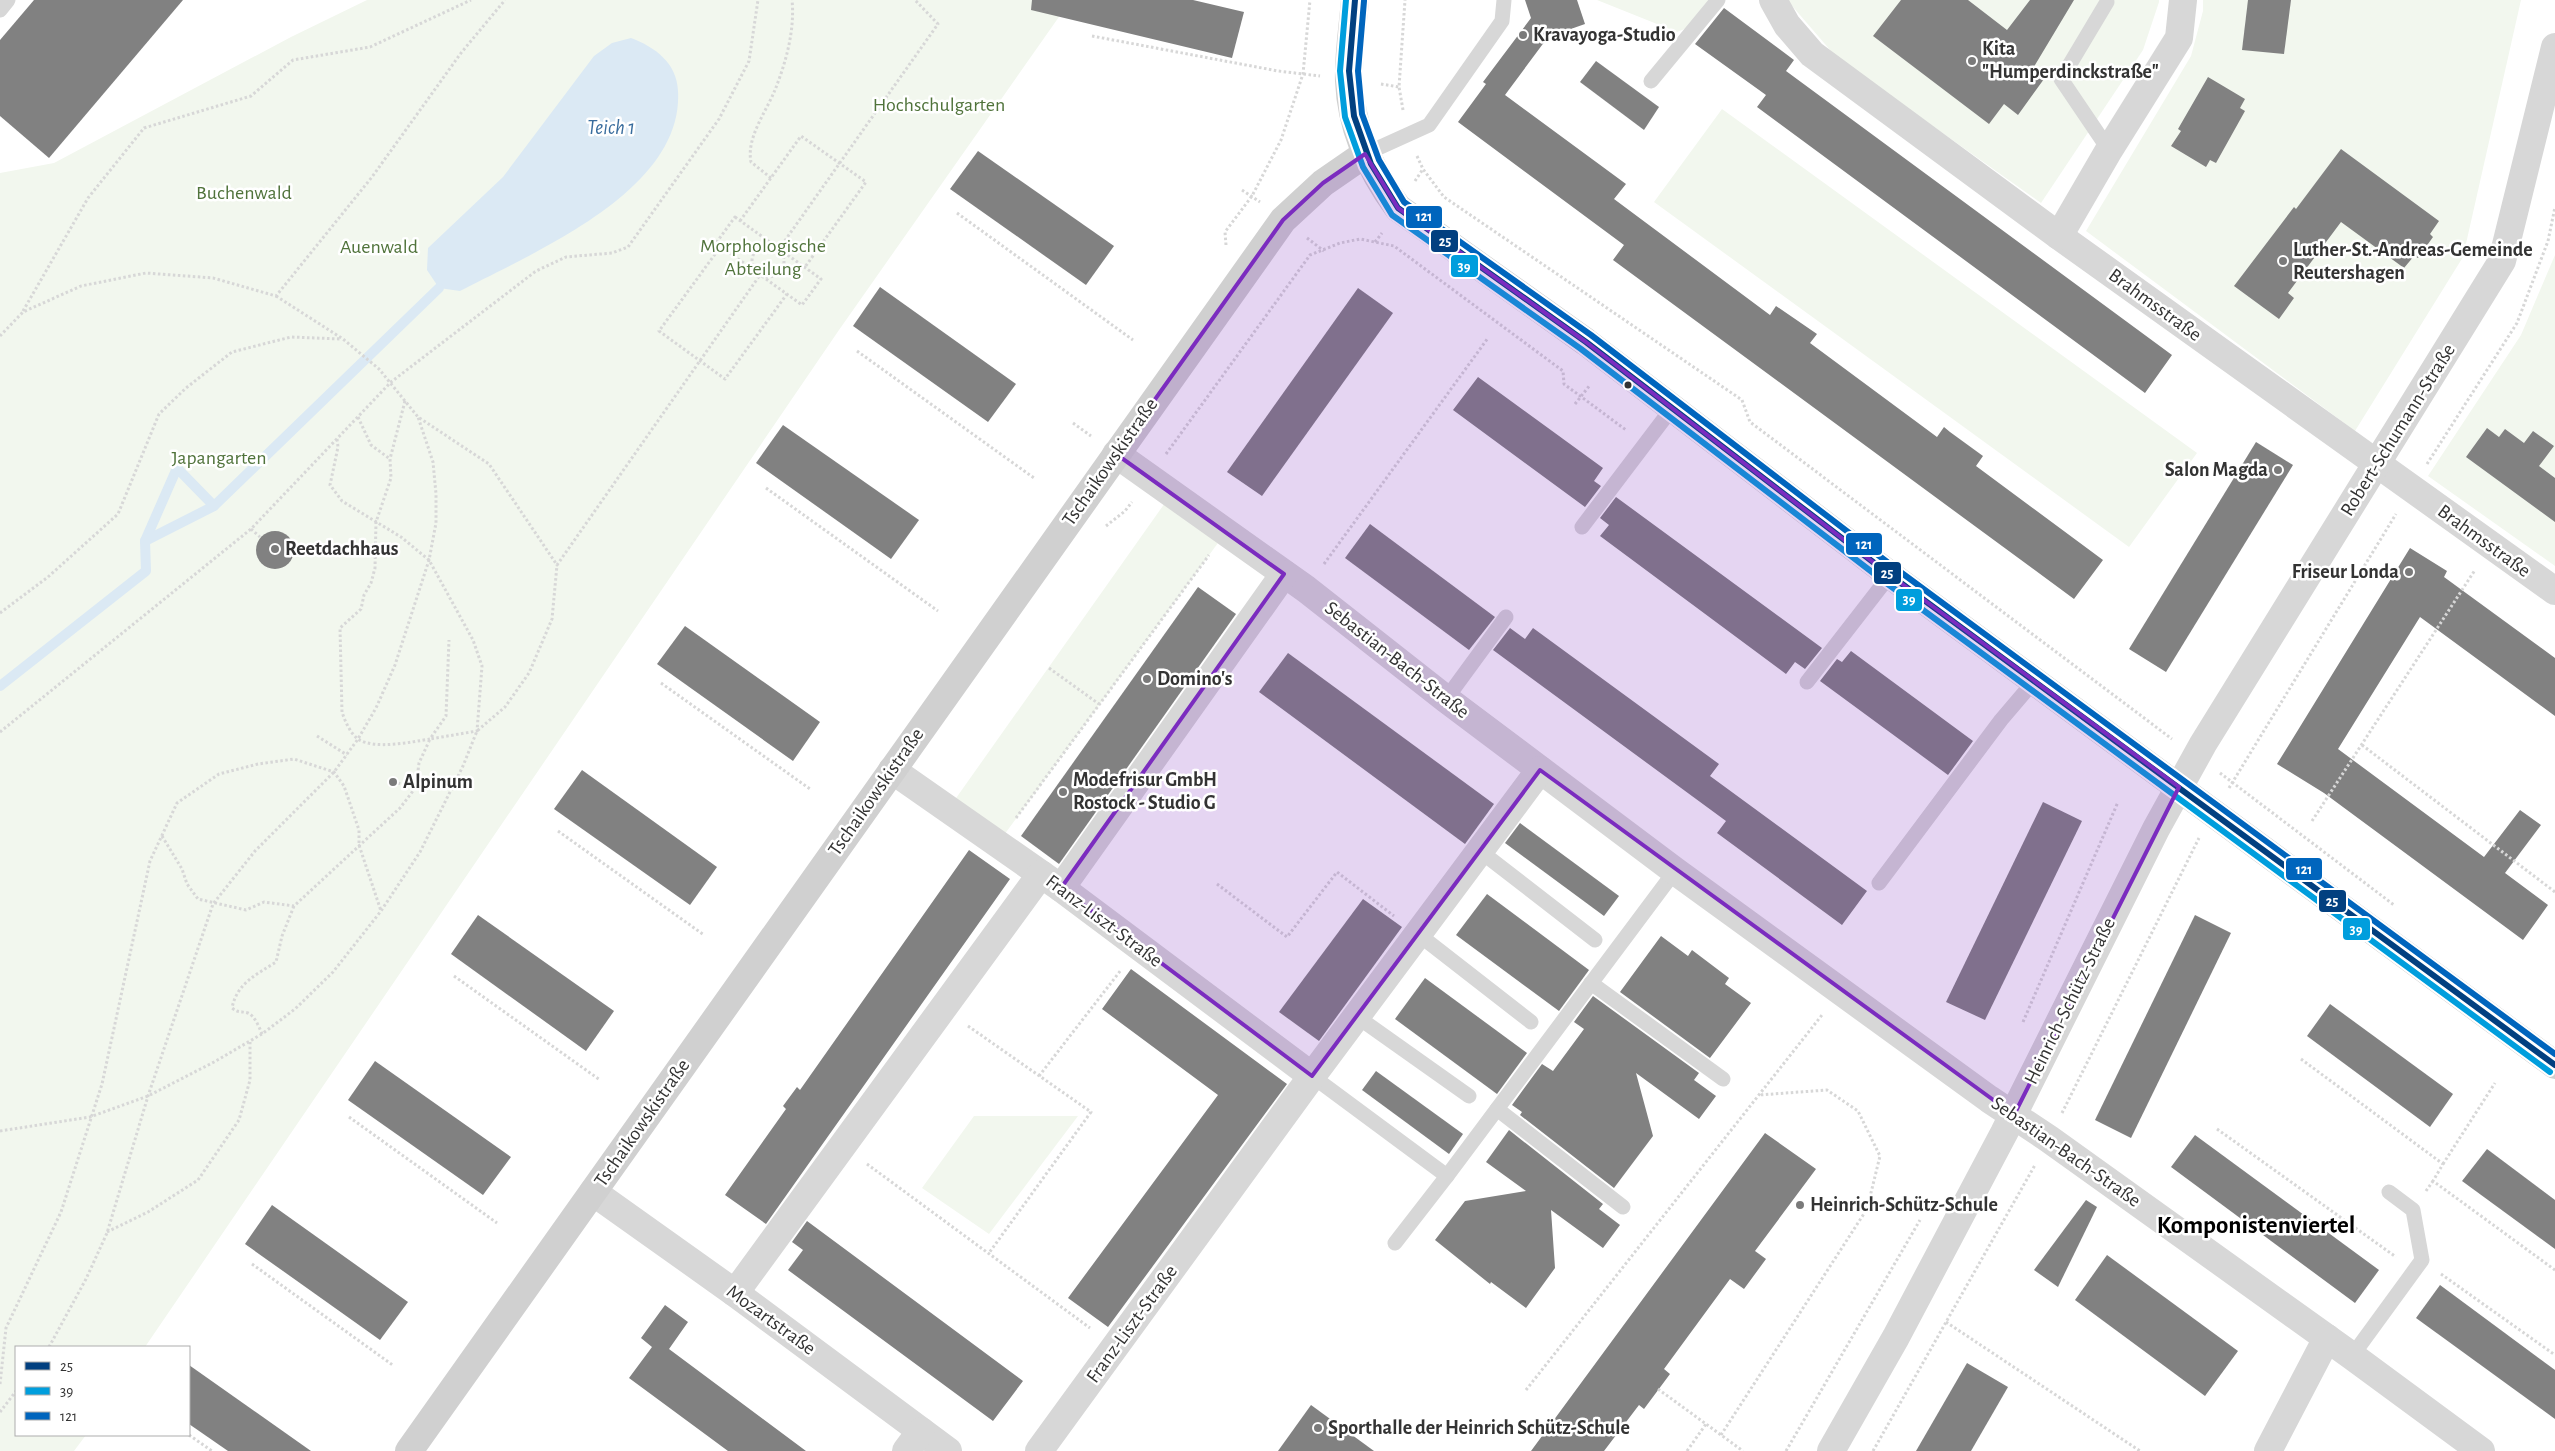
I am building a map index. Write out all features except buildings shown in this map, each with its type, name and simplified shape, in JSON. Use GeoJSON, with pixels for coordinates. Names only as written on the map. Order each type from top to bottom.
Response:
{"type":"FeatureCollection","features":[{"type":"Feature","properties":{"kind":"street"},"geometry":{"type":"LineString","coordinates":[[1355,0],[1349,80],[1354,118],[1365,154],[1380,183],[1398,208],[1586,342],[1890,575],[2555,1065]]}},
{"type":"Feature","properties":{"kind":"street","name":"Brahmsstraße"},"geometry":{"type":"LineString","coordinates":[[1773,0],[1787,25],[1812,54],[2058,236],[2555,591]]}},
{"type":"Feature","properties":{"kind":"street"},"geometry":{"type":"LineString","coordinates":[[2058,236],[2179,38],[2183,0]]}},
{"type":"Feature","properties":{"kind":"street","name":"Robert-Schumann-Straße"},"geometry":{"type":"LineString","coordinates":[[2179,787],[2502,261],[2555,47]]}},
{"type":"Feature","properties":{"kind":"street","name":"Tschaikowskistraße"},"geometry":{"type":"LineString","coordinates":[[410,1451],[1283,220],[1323,183],[1365,154]]}},
{"type":"Feature","properties":{"kind":"street","name":"Sebastian-Bach-Straße"},"geometry":{"type":"LineString","coordinates":[[1116,454],[1306,589],[1446,699],[1675,871],[2327,1338],[2481,1451]]}},
{"type":"Feature","properties":{"kind":"street"},"geometry":{"type":"LineString","coordinates":[[735,1293],[943,1009],[1051,881],[1284,574]]}},
{"type":"Feature","properties":{"kind":"street","name":"Franz-Liszt-Straße"},"geometry":{"type":"LineString","coordinates":[[892,770],[1051,881],[1312,1076]]}},
{"type":"Feature","properties":{"kind":"street","name":"Franz-Liszt-Straße"},"geometry":{"type":"LineString","coordinates":[[1039,1451],[1356,1016],[1540,770]]}},
{"type":"Feature","properties":{"kind":"street","name":"Heinrich-Schütz-Straße"},"geometry":{"type":"LineString","coordinates":[[1832,1451],[1896,1337],[2014,1115],[2156,829],[2179,787]]}},
{"type":"Feature","properties":{"kind":"street","name":"Mozartstraße"},"geometry":{"type":"LineString","coordinates":[[593,1192],[735,1293],[914,1441],[948,1451]]}},
{"type":"Feature","properties":{"kind":"street"},"geometry":{"type":"LineString","coordinates":[[2268,1451],[2327,1338]]}},
{"type":"Feature","properties":{"kind":"lane"},"geometry":{"type":"LineString","coordinates":[[0,10],[8,0]]}},
{"type":"Feature","properties":{"kind":"lane","name":"Tschaikowskistraße"},"geometry":{"type":"LineString","coordinates":[[1365,154],[1428,125],[1502,21],[1504,0]]}},
{"type":"Feature","properties":{"kind":"lane"},"geometry":{"type":"LineString","coordinates":[[1651,81],[1718,0]]}},
{"type":"Feature","properties":{"kind":"lane"},"geometry":{"type":"LineString","coordinates":[[2106,2],[2060,79],[2109,150]]}},
{"type":"Feature","properties":{"kind":"lane"},"geometry":{"type":"LineString","coordinates":[[1582,528],[1673,408]]}},
{"type":"Feature","properties":{"kind":"lane"},"geometry":{"type":"LineString","coordinates":[[1807,682],[1890,575]]}},
{"type":"Feature","properties":{"kind":"lane"},"geometry":{"type":"LineString","coordinates":[[1446,699],[1506,617]]}},
{"type":"Feature","properties":{"kind":"lane"},"geometry":{"type":"LineString","coordinates":[[1879,883],[2001,720],[2035,680]]}},
{"type":"Feature","properties":{"kind":"lane"},"geometry":{"type":"LineString","coordinates":[[1480,851],[1595,940]]}},
{"type":"Feature","properties":{"kind":"lane"},"geometry":{"type":"LineString","coordinates":[[1395,1243],[1448,1176],[1675,871]]}},
{"type":"Feature","properties":{"kind":"lane"},"geometry":{"type":"LineString","coordinates":[[1418,934],[1531,1022]]}},
{"type":"Feature","properties":{"kind":"lane"},"geometry":{"type":"LineString","coordinates":[[1592,983],[1723,1079]]}},
{"type":"Feature","properties":{"kind":"lane"},"geometry":{"type":"LineString","coordinates":[[1356,1016],[1469,1096]]}},
{"type":"Feature","properties":{"kind":"lane"},"geometry":{"type":"LineString","coordinates":[[1312,1076],[1448,1176]]}},
{"type":"Feature","properties":{"kind":"lane"},"geometry":{"type":"LineString","coordinates":[[1497,1109],[1623,1207]]}},
{"type":"Feature","properties":{"kind":"lane"},"geometry":{"type":"LineString","coordinates":[[2352,1356],[2422,1260],[2413,1210],[2389,1192]]}},
{"type":"Feature","properties":{"kind":"path"},"geometry":{"type":"LineString","coordinates":[[0,336],[23,312],[88,198],[144,128],[251,96],[293,60],[370,47],[471,0]]}},
{"type":"Feature","properties":{"kind":"path"},"geometry":{"type":"LineString","coordinates":[[276,296],[372,177],[461,53],[504,0]]}},
{"type":"Feature","properties":{"kind":"path"},"geometry":{"type":"LineString","coordinates":[[0,732],[252,529],[391,382],[536,271],[566,257],[612,253],[628,247],[685,164],[719,119],[749,61],[758,0]]}},
{"type":"Feature","properties":{"kind":"path"},"geometry":{"type":"LineString","coordinates":[[771,178],[751,162],[749,153],[751,143],[775,89],[788,48],[793,14],[792,0]]}},
{"type":"Feature","properties":{"kind":"path"},"geometry":{"type":"LineString","coordinates":[[779,249],[938,24],[916,0]]}},
{"type":"Feature","properties":{"kind":"path"},"geometry":{"type":"LineString","coordinates":[[1226,247],[1226,232],[1252,196],[1281,140],[1303,74],[1310,0]]}},
{"type":"Feature","properties":{"kind":"path"},"geometry":{"type":"LineString","coordinates":[[1405,0],[1398,87],[1408,135]]}},
{"type":"Feature","properties":{"kind":"path"},"geometry":{"type":"LineString","coordinates":[[1092,36],[1303,74]]}},
{"type":"Feature","properties":{"kind":"path"},"geometry":{"type":"LineString","coordinates":[[740,220],[801,136],[840,163],[866,182],[805,267]]}},
{"type":"Feature","properties":{"kind":"path"},"geometry":{"type":"LineString","coordinates":[[1423,169],[1444,197],[1742,400],[1750,422],[2196,757],[2233,781],[2398,908]]}},
{"type":"Feature","properties":{"kind":"path"},"geometry":{"type":"LineString","coordinates":[[1242,190],[1252,196]]}},
{"type":"Feature","properties":{"kind":"path"},"geometry":{"type":"LineString","coordinates":[[957,213],[1133,340]]}},
{"type":"Feature","properties":{"kind":"path"},"geometry":{"type":"LineString","coordinates":[[735,217],[740,220],[821,279],[802,305],[716,243],[735,217]]}},
{"type":"Feature","properties":{"kind":"path"},"geometry":{"type":"LineString","coordinates":[[1149,477],[1310,255],[1340,243],[1360,239],[1375,242]]}},
{"type":"Feature","properties":{"kind":"path"},"geometry":{"type":"LineString","coordinates":[[721,246],[659,331],[725,379],[787,294]]}},
{"type":"Feature","properties":{"kind":"path"},"geometry":{"type":"LineString","coordinates":[[763,246],[774,246],[779,249],[784,259],[782,270],[774,276],[764,277],[760,275],[752,263],[755,253],[763,246]]}},
{"type":"Feature","properties":{"kind":"path"},"geometry":{"type":"LineString","coordinates":[[23,312],[81,286],[146,273],[213,278],[276,296],[343,339],[379,369],[406,400],[418,417],[433,462],[436,494],[436,522],[429,560],[395,665],[376,708],[358,739],[334,772],[255,851],[214,904],[148,1096],[106,1233],[86,1279],[50,1346]]}},
{"type":"Feature","properties":{"kind":"path"},"geometry":{"type":"LineString","coordinates":[[406,400],[390,459],[392,478],[376,522],[375,568],[371,583],[364,595],[361,609],[340,628],[342,712],[346,725],[358,739],[372,743],[393,744],[477,731],[506,706],[529,673],[552,619],[557,565],[760,275]]}},
{"type":"Feature","properties":{"kind":"path"},"geometry":{"type":"LineString","coordinates":[[0,613],[48,577],[118,514],[159,414],[186,388],[232,352],[291,337],[343,339]]}},
{"type":"Feature","properties":{"kind":"path"},"geometry":{"type":"LineString","coordinates":[[1306,589],[1488,338]]}},
{"type":"Feature","properties":{"kind":"path"},"geometry":{"type":"LineString","coordinates":[[857,350],[1034,478]]}},
{"type":"Feature","properties":{"kind":"path"},"geometry":{"type":"LineString","coordinates":[[1575,404],[1590,385]]}},
{"type":"Feature","properties":{"kind":"path"},"geometry":{"type":"LineString","coordinates":[[358,417],[371,445],[390,459]]}},
{"type":"Feature","properties":{"kind":"path"},"geometry":{"type":"LineString","coordinates":[[418,417],[489,464],[557,565]]}},
{"type":"Feature","properties":{"kind":"path"},"geometry":{"type":"LineString","coordinates":[[1073,424],[1090,435]]}},
{"type":"Feature","properties":{"kind":"path"},"geometry":{"type":"LineString","coordinates":[[0,1131],[90,1117],[148,1096],[250,1042],[296,1009],[332,972],[381,911],[420,852],[463,766],[477,731],[482,666],[474,640],[429,560],[401,537],[342,501],[330,485],[338,448],[337,439]]}},
{"type":"Feature","properties":{"kind":"path"},"geometry":{"type":"LineString","coordinates":[[766,488],[938,611]]}},
{"type":"Feature","properties":{"kind":"path"},"geometry":{"type":"LineString","coordinates":[[252,529],[260,537]]}},
{"type":"Feature","properties":{"kind":"path"},"geometry":{"type":"LineString","coordinates":[[998,843],[1226,532]]}},
{"type":"Feature","properties":{"kind":"path"},"geometry":{"type":"LineString","coordinates":[[2312,821],[2490,545]]}},
{"type":"Feature","properties":{"kind":"path"},"geometry":{"type":"LineString","coordinates":[[262,1034],[255,1019],[248,1013],[237,1012],[232,1008],[235,994],[247,980],[276,962],[282,936],[294,906],[400,808],[416,787],[420,763],[430,739],[446,716],[449,640]]}},
{"type":"Feature","properties":{"kind":"path"},"geometry":{"type":"LineString","coordinates":[[1049,668],[1099,704]]}},
{"type":"Feature","properties":{"kind":"path"},"geometry":{"type":"LineString","coordinates":[[661,683],[810,789]]}},
{"type":"Feature","properties":{"kind":"path"},"geometry":{"type":"LineString","coordinates":[[317,736],[347,755]]}},
{"type":"Feature","properties":{"kind":"path"},"geometry":{"type":"LineString","coordinates":[[2362,745],[2555,892]]}},
{"type":"Feature","properties":{"kind":"path"},"geometry":{"type":"LineString","coordinates":[[0,1384],[6,1328],[61,1212],[102,1084],[150,860],[176,803],[219,774],[294,758],[334,772],[344,786],[359,830],[359,845],[381,911]]}},
{"type":"Feature","properties":{"kind":"path"},"geometry":{"type":"LineString","coordinates":[[393,782],[416,787]]}},
{"type":"Feature","properties":{"kind":"path"},"geometry":{"type":"LineString","coordinates":[[2020,1027],[2118,802]]}},
{"type":"Feature","properties":{"kind":"path"},"geometry":{"type":"LineString","coordinates":[[558,831],[704,935]]}},
{"type":"Feature","properties":{"kind":"path"},"geometry":{"type":"LineString","coordinates":[[162,835],[182,869],[187,884],[198,900],[246,910],[264,902],[294,906]]}},
{"type":"Feature","properties":{"kind":"path"},"geometry":{"type":"LineString","coordinates":[[1217,884],[1287,937],[1338,872],[1418,934]]}},
{"type":"Feature","properties":{"kind":"path"},"geometry":{"type":"LineString","coordinates":[[1039,1076],[1139,947]]}},
{"type":"Feature","properties":{"kind":"path"},"geometry":{"type":"LineString","coordinates":[[454,976],[600,1080]]}},
{"type":"Feature","properties":{"kind":"path"},"geometry":{"type":"LineString","coordinates":[[1526,1390],[1840,990]]}},
{"type":"Feature","properties":{"kind":"path"},"geometry":{"type":"LineString","coordinates":[[943,1009],[1091,1112],[989,1253]]}},
{"type":"Feature","properties":{"kind":"path"},"geometry":{"type":"LineString","coordinates":[[106,1233],[148,1212],[198,1180],[239,1120],[250,1080],[250,1042]]}},
{"type":"Feature","properties":{"kind":"path"},"geometry":{"type":"LineString","coordinates":[[2300,1059],[2443,1164]]}},
{"type":"Feature","properties":{"kind":"path"},"geometry":{"type":"LineString","coordinates":[[2495,1083],[2433,1181],[2555,1270]]}},
{"type":"Feature","properties":{"kind":"path"},"geometry":{"type":"LineString","coordinates":[[1722,1435],[1867,1209],[1880,1156],[1858,1111],[1827,1090],[1759,1095]]}},
{"type":"Feature","properties":{"kind":"path"},"geometry":{"type":"LineString","coordinates":[[349,1117],[497,1223]]}},
{"type":"Feature","properties":{"kind":"path"},"geometry":{"type":"LineString","coordinates":[[2217,1129],[2401,1261],[2422,1260],[2555,1355]]}},
{"type":"Feature","properties":{"kind":"path"},"geometry":{"type":"LineString","coordinates":[[842,1146],[1115,1346]]}},
{"type":"Feature","properties":{"kind":"path"},"geometry":{"type":"LineString","coordinates":[[1786,1451],[1921,1219]]}},
{"type":"Feature","properties":{"kind":"path"},"geometry":{"type":"LineString","coordinates":[[252,1264],[394,1366]]}},
{"type":"Feature","properties":{"kind":"path"},"geometry":{"type":"LineString","coordinates":[[1946,1322],[2140,1451]]}},
{"type":"Feature","properties":{"kind":"path"},"geometry":{"type":"LineString","coordinates":[[1658,1389],[1743,1451]]}},
{"type":"Feature","properties":{"kind":"path"},"geometry":{"type":"LineString","coordinates":[[0,1412],[15,1392]]}},
{"type":"Feature","properties":{"kind":"path"},"geometry":{"type":"LineString","coordinates":[[1687,1451],[1706,1424]]}},
{"type":"Feature","properties":{"kind":"path"},"geometry":{"type":"LineString","coordinates":[[190,1435],[212,1451]]}},
{"type":"Feature","properties":{"kind":"highlighted area"},"geometry":{"type":"Polygon","coordinates":[[[1365,154],[1398,208],[1586,342],[1890,575],[2179,787],[2014,1115],[1540,770],[1312,1076],[1061,888],[1284,574],[1116,454],[1283,220],[1323,183],[1365,154]]]}},
{"type":"Feature","properties":{"kind":"green space"},"geometry":{"type":"Polygon","coordinates":[[[367,0],[1065,0],[1061,14],[839,330],[146,1346],[15,1346],[15,1436],[85,1436],[74,1451],[0,1451],[0,173],[54,163],[291,37],[367,0]]]}},
{"type":"Feature","properties":{"kind":"green space"},"geometry":{"type":"Polygon","coordinates":[[[1597,0],[1711,0],[1687,28],[1677,32],[1597,0]]]}},
{"type":"Feature","properties":{"kind":"green space"},"geometry":{"type":"Polygon","coordinates":[[[1787,0],[2159,0],[2159,2],[2143,50],[2041,203],[1837,58],[1787,0]]]}},
{"type":"Feature","properties":{"kind":"green space"},"geometry":{"type":"Polygon","coordinates":[[[2203,0],[2521,0],[2463,257],[2355,431],[2086,231],[2191,56],[2203,11],[2203,0]]]}},
{"type":"Feature","properties":{"kind":"green space"},"geometry":{"type":"Polygon","coordinates":[[[1722,109],[2197,453],[2129,547],[1654,202],[1722,109]]]}},
{"type":"Feature","properties":{"kind":"green space"},"geometry":{"type":"Polygon","coordinates":[[[2555,255],[2555,566],[2428,476],[2521,335],[2555,255]]]}},
{"type":"Feature","properties":{"kind":"green space"},"geometry":{"type":"Polygon","coordinates":[[[1172,493],[1226,532],[1004,835],[954,801],[1172,493]]]}},
{"type":"Feature","properties":{"kind":"green space"},"geometry":{"type":"Polygon","coordinates":[[[974,1116],[1078,1116],[989,1234],[922,1188],[974,1116]]]}},
{"type":"Feature","properties":{"kind":"water","name":"Teich 1"},"geometry":{"type":"Polygon","coordinates":[[[631,38],[648,46],[663,57],[674,72],[677,81],[678,91],[673,127],[657,159],[631,188],[599,214],[563,237],[460,291],[439,288],[427,270],[428,248],[503,177],[594,56],[612,43],[631,38]]]}},
{"type":"Feature","properties":{"kind":"waterway"},"geometry":{"type":"LineString","coordinates":[[0,686],[146,571],[145,541],[214,506],[439,288]]}},
{"type":"Feature","properties":{"kind":"waterway"},"geometry":{"type":"LineString","coordinates":[[145,541],[177,468],[214,506]]}},
{"type":"Feature","properties":{"kind":"transit line","name":"39"},"geometry":{"type":"LineString","coordinates":[[1346,0],[1340,71],[1345,117],[1363,167],[1392,215],[1581,349],[1885,582],[2550,1072]]}},
{"type":"Feature","properties":{"kind":"transit line","name":"25"},"geometry":{"type":"LineString","coordinates":[[1355,0],[1349,71],[1354,116],[1371,164],[1398,208],[1586,342],[1890,575],[2555,1065]]}},
{"type":"Feature","properties":{"kind":"transit line","name":"121"},"geometry":{"type":"LineString","coordinates":[[1364,1],[1358,71],[1362,114],[1379,160],[1404,202],[1591,335],[1895,568],[2555,1054]]}},
{"type":"Feature","properties":{"kind":"place","name":"Kravayoga-Studio"},"geometry":{"type":"Point","coordinates":[1523,35]}},
{"type":"Feature","properties":{"kind":"place","name":"Kita \"Humperdinckstraße\""},"geometry":{"type":"Point","coordinates":[1972,61]}},
{"type":"Feature","properties":{"kind":"place","name":"Luther-St.-Andreas-Gemeinde Reutershagen"},"geometry":{"type":"Point","coordinates":[2283,261]}},
{"type":"Feature","properties":{"kind":"place","name":"Salon Magda"},"geometry":{"type":"Point","coordinates":[2278,470]}},
{"type":"Feature","properties":{"kind":"place","name":"Reetdachhaus"},"geometry":{"type":"Point","coordinates":[275,549]}},
{"type":"Feature","properties":{"kind":"place","name":"Friseur Londa"},"geometry":{"type":"Point","coordinates":[2409,572]}},
{"type":"Feature","properties":{"kind":"place","name":"Domino's"},"geometry":{"type":"Point","coordinates":[1147,679]}},
{"type":"Feature","properties":{"kind":"place","name":"Alpinum"},"geometry":{"type":"Point","coordinates":[393,782]}},
{"type":"Feature","properties":{"kind":"place","name":"Modefrisur GmbH Rostock - Studio G"},"geometry":{"type":"Point","coordinates":[1063,792]}},
{"type":"Feature","properties":{"kind":"place","name":"Heinrich-Schütz-Schule"},"geometry":{"type":"Point","coordinates":[1800,1205]}},
{"type":"Feature","properties":{"kind":"place","name":"Sporthalle der Heinrich Schütz-Schule"},"geometry":{"type":"Point","coordinates":[1318,1428]}},
{"type":"Feature","properties":{"kind":"district","name":"Komponistenviertel"},"geometry":{"type":"Point","coordinates":[2256,1225]}},
{"type":"Feature","properties":{"kind":"park label","name":"Hochschulgarten"},"geometry":{"type":"Point","coordinates":[939,105]}},
{"type":"Feature","properties":{"kind":"park label","name":"Buchenwald"},"geometry":{"type":"Point","coordinates":[244,193]}},
{"type":"Feature","properties":{"kind":"park label","name":"Auenwald"},"geometry":{"type":"Point","coordinates":[379,247]}},
{"type":"Feature","properties":{"kind":"park label","name":"Morphologische Abteilung"},"geometry":{"type":"Point","coordinates":[763,258]}},
{"type":"Feature","properties":{"kind":"park label","name":"Japangarten"},"geometry":{"type":"Point","coordinates":[219,458]}}]}
